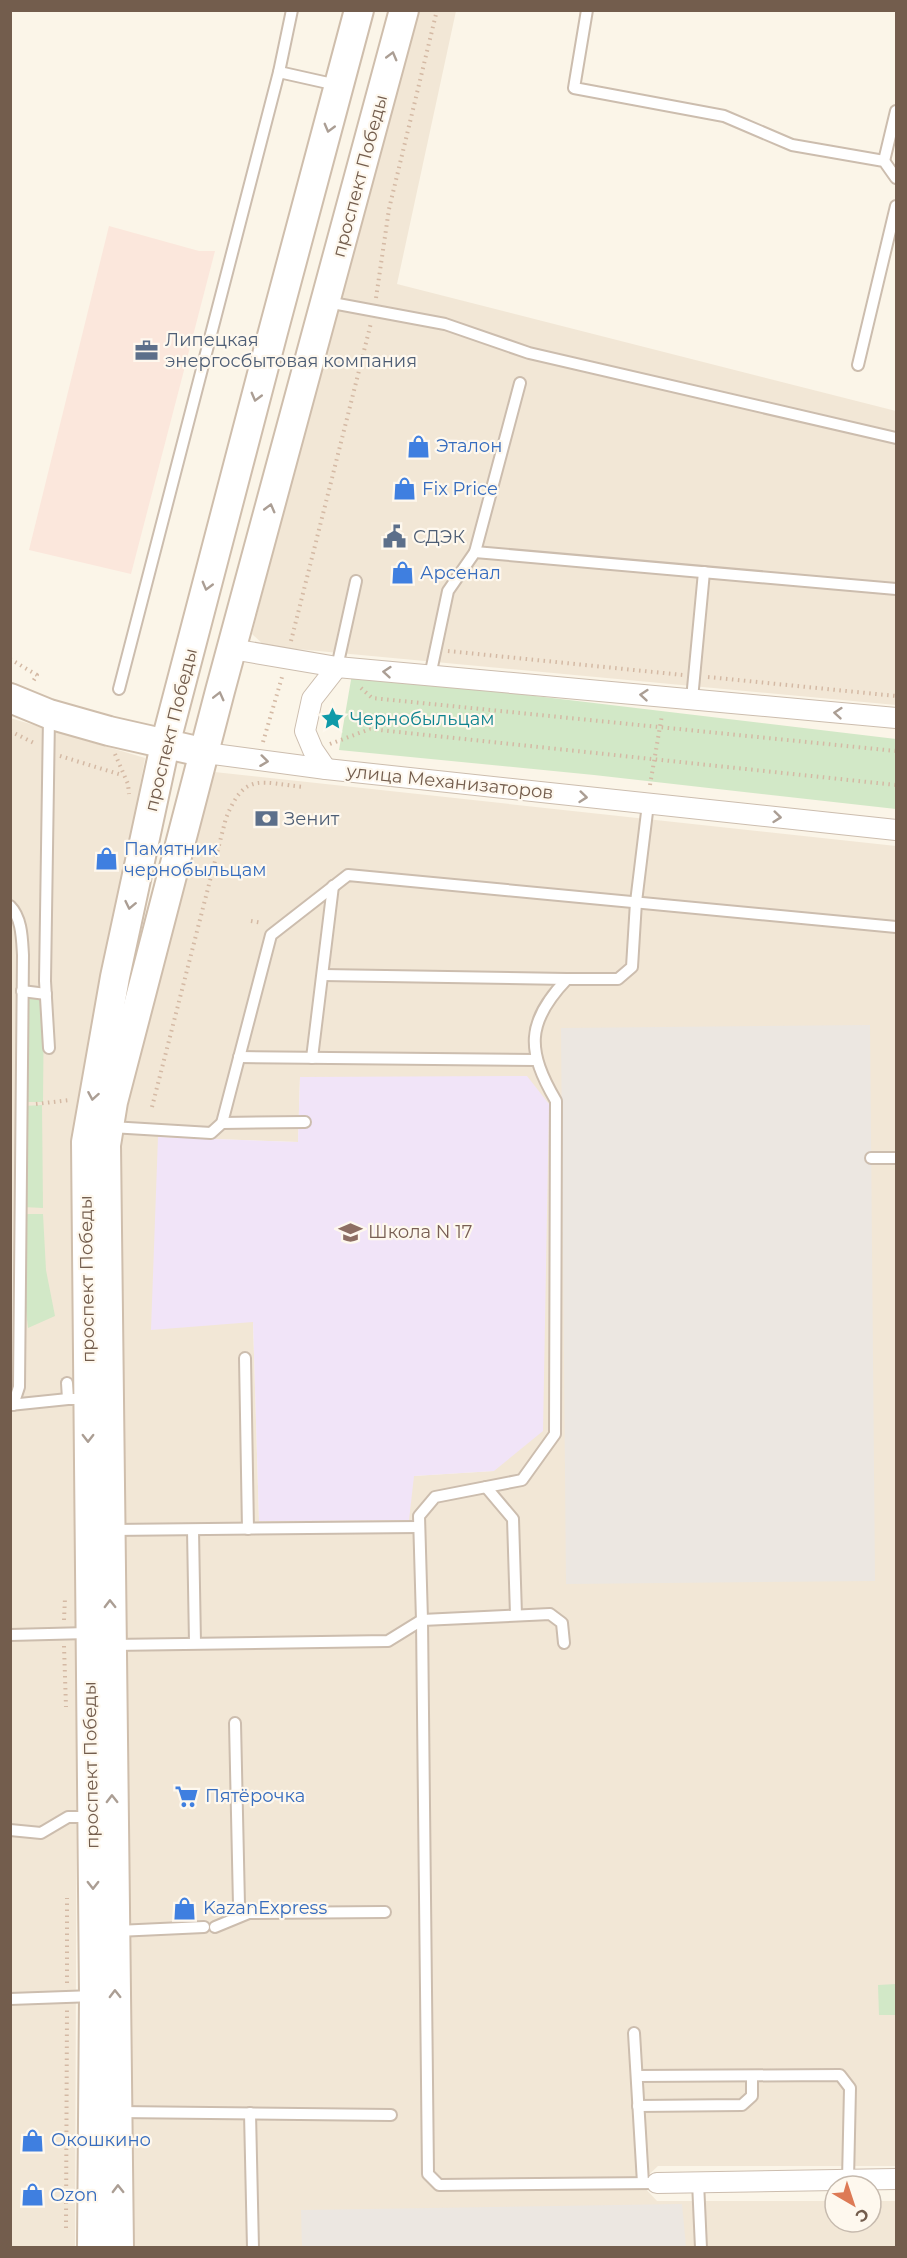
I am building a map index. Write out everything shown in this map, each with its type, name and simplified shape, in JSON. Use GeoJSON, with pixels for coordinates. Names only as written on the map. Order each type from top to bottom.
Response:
{"type":"FeatureCollection","features":[{"type":"Feature","properties":{"kind":"main road","name":"проспект Победы"},"geometry":{"type":"LineString","coordinates":[[119,2247],[114,1931],[100,1639],[74,1394],[86,1142],[115,977],[165,745],[359,10]]}},
{"type":"Feature","properties":{"kind":"main road","name":"проспект Победы"},"geometry":{"type":"LineString","coordinates":[[92,2247],[94,1996],[92,1817],[100,1639],[110,1530],[105,1145],[108,1126],[232,649],[404,10]]}},
{"type":"Feature","properties":{"kind":"main road"},"geometry":{"type":"LineString","coordinates":[[273,332],[281,339],[291,343],[316,342]]}},
{"type":"Feature","properties":{"kind":"main road","name":"улица Механизаторов"},"geometry":{"type":"LineString","coordinates":[[10,698],[49,714],[165,745],[206,753]]}},
{"type":"Feature","properties":{"kind":"street"},"geometry":{"type":"LineString","coordinates":[[232,649],[337,667],[897,718]]}},
{"type":"Feature","properties":{"kind":"street"},"geometry":{"type":"LineString","coordinates":[[326,769],[313,750],[305,731],[312,699],[337,667]]}},
{"type":"Feature","properties":{"kind":"street","name":"улица Механизаторов"},"geometry":{"type":"LineString","coordinates":[[206,753],[326,769],[897,830]]}},
{"type":"Feature","properties":{"kind":"street"},"geometry":{"type":"LineString","coordinates":[[650,2183],[823,2180]]}},
{"type":"Feature","properties":{"kind":"lane"},"geometry":{"type":"LineString","coordinates":[[119,690],[279,72],[292,10]]}},
{"type":"Feature","properties":{"kind":"lane"},"geometry":{"type":"LineString","coordinates":[[587,10],[574,88],[724,116],[792,145],[884,161],[897,178]]}},
{"type":"Feature","properties":{"kind":"lane"},"geometry":{"type":"LineString","coordinates":[[279,72],[340,86]]}},
{"type":"Feature","properties":{"kind":"lane"},"geometry":{"type":"LineString","coordinates":[[884,161],[897,111]]}},
{"type":"Feature","properties":{"kind":"lane"},"geometry":{"type":"LineString","coordinates":[[858,365],[897,206]]}},
{"type":"Feature","properties":{"kind":"lane"},"geometry":{"type":"LineString","coordinates":[[327,302],[445,324],[529,353],[897,438]]}},
{"type":"Feature","properties":{"kind":"lane"},"geometry":{"type":"LineString","coordinates":[[430,676],[448,591],[475,552],[520,382]]}},
{"type":"Feature","properties":{"kind":"lane"},"geometry":{"type":"LineString","coordinates":[[475,552],[897,589]]}},
{"type":"Feature","properties":{"kind":"lane"},"geometry":{"type":"LineString","coordinates":[[692,699],[704,573]]}},
{"type":"Feature","properties":{"kind":"lane"},"geometry":{"type":"LineString","coordinates":[[337,667],[356,581]]}},
{"type":"Feature","properties":{"kind":"lane"},"geometry":{"type":"LineString","coordinates":[[49,714],[46,994],[49,1048]]}},
{"type":"Feature","properties":{"kind":"lane"},"geometry":{"type":"LineString","coordinates":[[322,975],[618,979],[632,967],[636,902],[648,804]]}},
{"type":"Feature","properties":{"kind":"lane"},"geometry":{"type":"LineString","coordinates":[[108,1126],[212,1133],[222,1123],[271,935],[348,875],[897,927]]}},
{"type":"Feature","properties":{"kind":"lane"},"geometry":{"type":"LineString","coordinates":[[312,1058],[333,886]]}},
{"type":"Feature","properties":{"kind":"lane"},"geometry":{"type":"LineString","coordinates":[[10,906],[15,911],[22,935],[19,1387],[12,1405]]}},
{"type":"Feature","properties":{"kind":"lane"},"geometry":{"type":"LineString","coordinates":[[567,979],[551,995],[540,1014],[534,1036],[536,1060],[556,1101],[555,1434],[522,1480],[435,1497],[419,1515],[428,2174],[439,2184],[650,2183],[638,2106],[634,2032]]}},
{"type":"Feature","properties":{"kind":"lane"},"geometry":{"type":"LineString","coordinates":[[22,991],[46,994]]}},
{"type":"Feature","properties":{"kind":"lane"},"geometry":{"type":"LineString","coordinates":[[239,1057],[536,1060]]}},
{"type":"Feature","properties":{"kind":"lane"},"geometry":{"type":"LineString","coordinates":[[222,1123],[305,1122]]}},
{"type":"Feature","properties":{"kind":"lane"},"geometry":{"type":"LineString","coordinates":[[871,1158],[897,1158]]}},
{"type":"Feature","properties":{"kind":"lane"},"geometry":{"type":"LineString","coordinates":[[245,1358],[248,1529]]}},
{"type":"Feature","properties":{"kind":"lane"},"geometry":{"type":"LineString","coordinates":[[12,1405],[74,1394]]}},
{"type":"Feature","properties":{"kind":"lane"},"geometry":{"type":"LineString","coordinates":[[486,1487],[513,1519],[516,1616]]}},
{"type":"Feature","properties":{"kind":"lane"},"geometry":{"type":"LineString","coordinates":[[110,1530],[419,1527]]}},
{"type":"Feature","properties":{"kind":"lane"},"geometry":{"type":"LineString","coordinates":[[193,1530],[195,1643]]}},
{"type":"Feature","properties":{"kind":"lane"},"geometry":{"type":"LineString","coordinates":[[10,1635],[195,1643],[388,1641],[422,1620],[550,1614],[562,1623],[564,1643]]}},
{"type":"Feature","properties":{"kind":"lane"},"geometry":{"type":"LineString","coordinates":[[235,1723],[239,1905],[249,1913]]}},
{"type":"Feature","properties":{"kind":"lane"},"geometry":{"type":"LineString","coordinates":[[10,1830],[41,1833],[68,1817],[92,1817]]}},
{"type":"Feature","properties":{"kind":"lane"},"geometry":{"type":"LineString","coordinates":[[114,1931],[210,1927],[249,1913],[385,1912]]}},
{"type":"Feature","properties":{"kind":"lane"},"geometry":{"type":"LineString","coordinates":[[10,1999],[94,1996]]}},
{"type":"Feature","properties":{"kind":"lane"},"geometry":{"type":"LineString","coordinates":[[637,2076],[840,2075],[850,2088],[848,2174]]}},
{"type":"Feature","properties":{"kind":"lane"},"geometry":{"type":"LineString","coordinates":[[638,2106],[742,2105],[752,2096],[752,2076]]}},
{"type":"Feature","properties":{"kind":"lane"},"geometry":{"type":"LineString","coordinates":[[116,2112],[391,2115]]}},
{"type":"Feature","properties":{"kind":"lane"},"geometry":{"type":"LineString","coordinates":[[250,2113],[254,2247]]}},
{"type":"Feature","properties":{"kind":"lane"},"geometry":{"type":"LineString","coordinates":[[698,2182],[701,2247]]}},
{"type":"Feature","properties":{"kind":"path"},"geometry":{"type":"LineString","coordinates":[[290,648],[374,310],[389,209],[437,10]]}},
{"type":"Feature","properties":{"kind":"path"},"geometry":{"type":"LineString","coordinates":[[436,650],[897,696]]}},
{"type":"Feature","properties":{"kind":"path"},"geometry":{"type":"LineString","coordinates":[[337,667],[372,698],[897,751]]}},
{"type":"Feature","properties":{"kind":"path"},"geometry":{"type":"LineString","coordinates":[[648,804],[670,673]]}},
{"type":"Feature","properties":{"kind":"path"},"geometry":{"type":"LineString","coordinates":[[262,748],[282,676]]}},
{"type":"Feature","properties":{"kind":"path"},"geometry":{"type":"LineString","coordinates":[[313,750],[370,729],[897,785]]}},
{"type":"Feature","properties":{"kind":"path"},"geometry":{"type":"LineString","coordinates":[[10,731],[42,747]]}},
{"type":"Feature","properties":{"kind":"path"},"geometry":{"type":"LineString","coordinates":[[114,757],[128,784],[129,794]]}},
{"type":"Feature","properties":{"kind":"path"},"geometry":{"type":"LineString","coordinates":[[152,1107],[226,818],[236,796],[255,782]]}},
{"type":"Feature","properties":{"kind":"path"},"geometry":{"type":"LineString","coordinates":[[22,1104],[48,1104],[74,1100]]}},
{"type":"Feature","properties":{"kind":"shaded area"},"geometry":{"type":"Polygon","coordinates":[[[415,11],[456,11],[397,284],[896,411],[896,705],[265,646],[252,634],[415,11]]]}},
{"type":"Feature","properties":{"kind":"shaded area"},"geometry":{"type":"Polygon","coordinates":[[[109,226],[199,251],[215,251],[131,574],[29,550],[109,226]]]}},
{"type":"Feature","properties":{"kind":"shaded area"},"geometry":{"type":"Polygon","coordinates":[[[10,718],[145,758],[79,1124],[75,2248],[10,2247],[10,718]]]}},
{"type":"Feature","properties":{"kind":"shaded area"},"geometry":{"type":"Polygon","coordinates":[[[205,771],[896,846],[896,2166],[658,2166],[640,2183],[657,2201],[823,2201],[823,2234],[883,2234],[883,2201],[896,2201],[896,2247],[125,2248],[114,1127],[205,771]],[[300,1077],[298,1142],[158,1137],[253,1322],[259,1521],[413,1476],[494,1471],[300,1077]]]}},
{"type":"Feature","properties":{"kind":"shaded area"},"geometry":{"type":"Polygon","coordinates":[[[870,1025],[875,1581],[566,1584],[561,1028],[870,1025]]]}},
{"type":"Feature","properties":{"kind":"shaded area","name":"Школа N 17"},"geometry":{"type":"Polygon","coordinates":[[[527,1076],[549,1104],[543,1431],[494,1471],[414,1476],[409,1520],[259,1521],[253,1322],[151,1330],[158,1137],[298,1142],[300,1077],[527,1076]]]}},
{"type":"Feature","properties":{"kind":"shaded area"},"geometry":{"type":"Polygon","coordinates":[[[682,2204],[686,2247],[302,2247],[301,2210],[682,2204]]]}},
{"type":"Feature","properties":{"kind":"green space"},"geometry":{"type":"Polygon","coordinates":[[[352,674],[896,739],[896,809],[594,775],[339,750],[352,674]]]}},
{"type":"Feature","properties":{"kind":"green space"},"geometry":{"type":"Polygon","coordinates":[[[24,993],[44,995],[43,1102],[23,1102],[24,993]]]}},
{"type":"Feature","properties":{"kind":"green space"},"geometry":{"type":"Polygon","coordinates":[[[42,1105],[43,1208],[23,1207],[23,1106],[42,1105]]]}},
{"type":"Feature","properties":{"kind":"green space"},"geometry":{"type":"Polygon","coordinates":[[[23,1214],[43,1214],[46,1270],[55,1316],[28,1328],[22,1274],[23,1214]]]}},
{"type":"Feature","properties":{"kind":"green space"},"geometry":{"type":"Polygon","coordinates":[[[896,1984],[896,2015],[879,2015],[878,1985],[896,1984]]]}},
{"type":"Feature","properties":{"kind":"place","name":"Липецкая энергосбытовая компания"},"geometry":{"type":"Point","coordinates":[147,350]}},
{"type":"Feature","properties":{"kind":"place","name":"Эталон"},"geometry":{"type":"Point","coordinates":[418,446]}},
{"type":"Feature","properties":{"kind":"place","name":"Fix Price"},"geometry":{"type":"Point","coordinates":[404,489]}},
{"type":"Feature","properties":{"kind":"place","name":"СДЭК"},"geometry":{"type":"Point","coordinates":[395,537]}},
{"type":"Feature","properties":{"kind":"place","name":"Арсенал"},"geometry":{"type":"Point","coordinates":[402,573]}},
{"type":"Feature","properties":{"kind":"place","name":"Чернобыльцам"},"geometry":{"type":"Point","coordinates":[332,719]}},
{"type":"Feature","properties":{"kind":"place","name":"Зенит"},"geometry":{"type":"Point","coordinates":[266,819]}},
{"type":"Feature","properties":{"kind":"place","name":"Памятник чернобыльцам"},"geometry":{"type":"Point","coordinates":[106,859]}},
{"type":"Feature","properties":{"kind":"place","name":"Школа N 17"},"geometry":{"type":"Point","coordinates":[350,1232]}},
{"type":"Feature","properties":{"kind":"place","name":"Пятёрочка"},"geometry":{"type":"Point","coordinates":[187,1796]}},
{"type":"Feature","properties":{"kind":"place","name":"KazanExpress"},"geometry":{"type":"Point","coordinates":[185,1908]}},
{"type":"Feature","properties":{"kind":"place","name":"Окошкино"},"geometry":{"type":"Point","coordinates":[33,2140]}},
{"type":"Feature","properties":{"kind":"place","name":"Ozon"},"geometry":{"type":"Point","coordinates":[32,2195]}}]}
